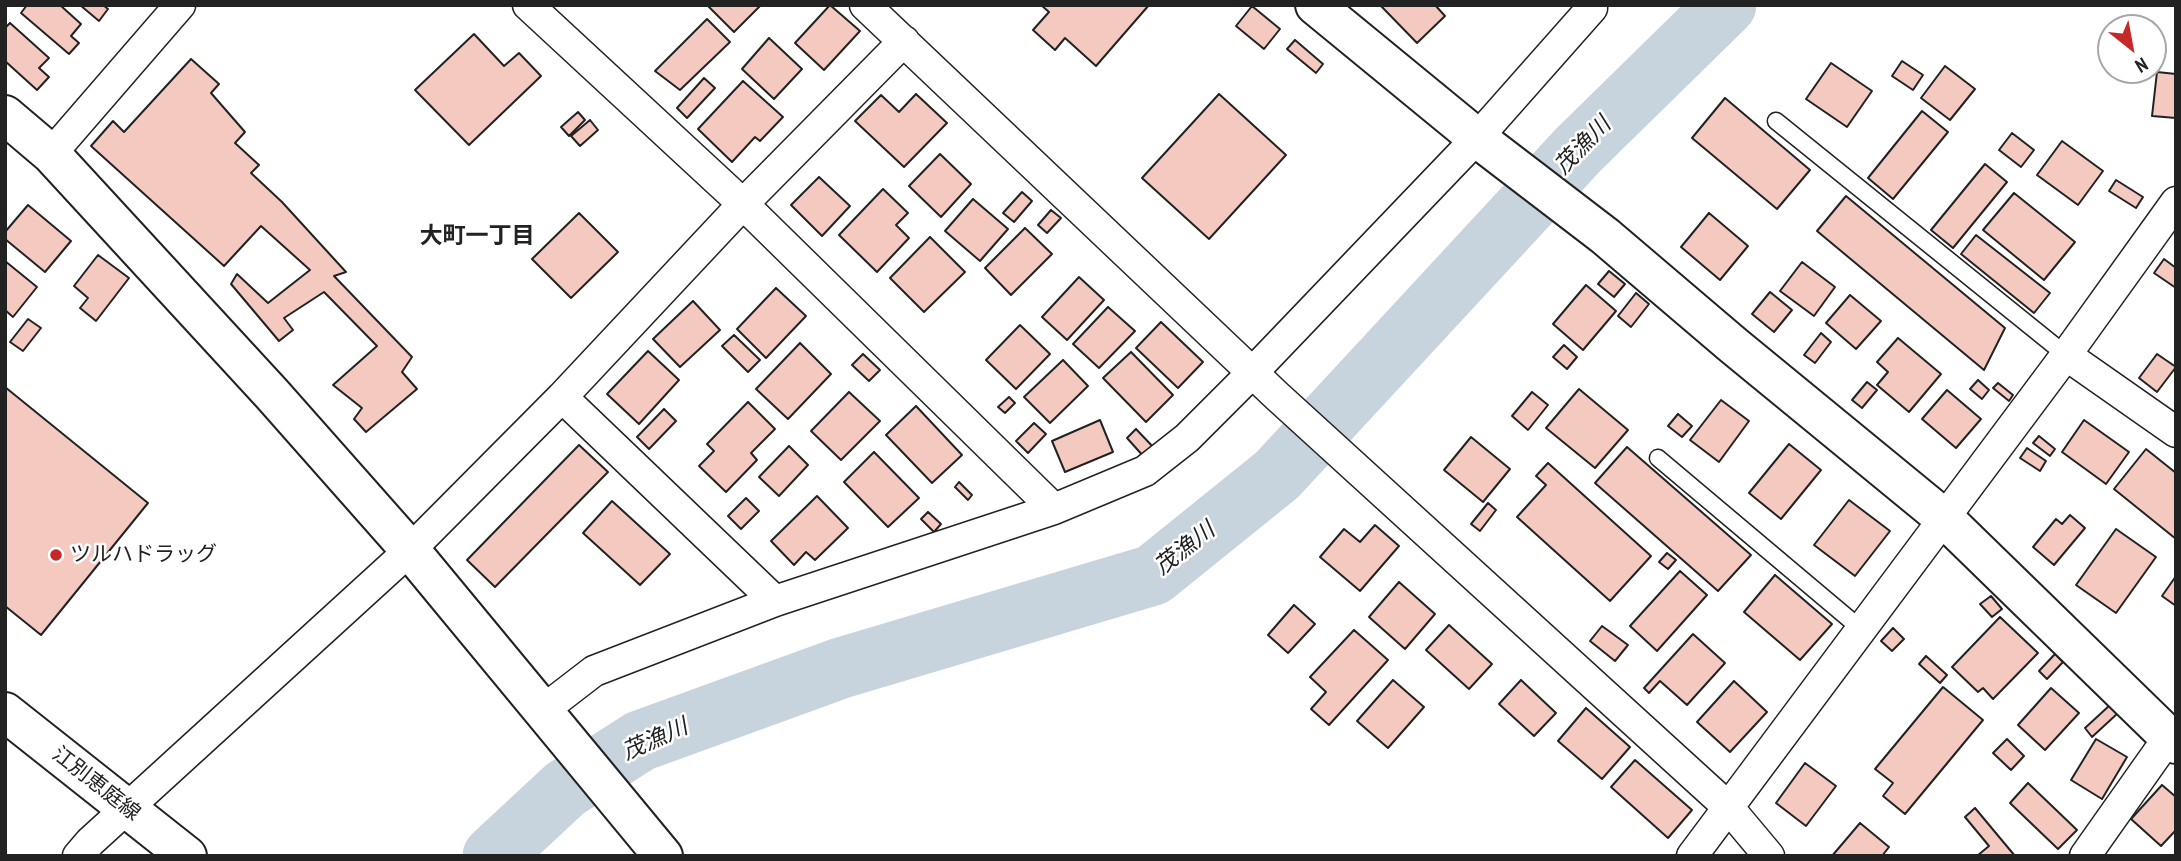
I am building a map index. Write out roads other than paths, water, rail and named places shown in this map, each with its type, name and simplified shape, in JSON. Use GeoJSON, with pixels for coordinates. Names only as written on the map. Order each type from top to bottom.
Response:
{"type":"FeatureCollection","features":[{"type":"Feature","properties":{"kind":"street"},"geometry":{"type":"LineString","coordinates":[[51,154],[180,5]]}},
{"type":"Feature","properties":{"kind":"street"},"geometry":{"type":"LineString","coordinates":[[528,5],[743,204],[1054,509]]}},
{"type":"Feature","properties":{"kind":"street"},"geometry":{"type":"LineString","coordinates":[[865,5],[1276,396],[1727,807],[1769,856]]}},
{"type":"Feature","properties":{"kind":"street"},"geometry":{"type":"LineString","coordinates":[[1315,5],[1477,138],[1577,213],[1732,345],[1945,519],[2172,740],[2085,856]]}},
{"type":"Feature","properties":{"kind":"street"},"geometry":{"type":"LineString","coordinates":[[553,724],[594,671],[775,601],[1054,509],[1145,471],[1187,438],[1252,373],[1477,138],[1592,6]]}},
{"type":"Feature","properties":{"kind":"street"},"geometry":{"type":"LineString","coordinates":[[78,856],[410,550],[562,397],[743,204],[904,41]]}},
{"type":"Feature","properties":{"kind":"street"},"geometry":{"type":"LineString","coordinates":[[5,115],[51,154],[272,394],[410,550],[663,856]]}},
{"type":"Feature","properties":{"kind":"street"},"geometry":{"type":"LineString","coordinates":[[1692,856],[1945,519],[2176,202]]}},
{"type":"Feature","properties":{"kind":"street"},"geometry":{"type":"LineString","coordinates":[[2066,355],[2176,432]]}},
{"type":"Feature","properties":{"kind":"street"},"geometry":{"type":"LineString","coordinates":[[562,397],[775,601]]}},
{"type":"Feature","properties":{"kind":"street","name":"江別恵庭線"},"geometry":{"type":"LineString","coordinates":[[5,712],[187,856]]}},
{"type":"Feature","properties":{"kind":"lane"},"geometry":{"type":"LineString","coordinates":[[1776,121],[2066,355]]}},
{"type":"Feature","properties":{"kind":"lane"},"geometry":{"type":"LineString","coordinates":[[1658,458],[1861,629]]}},
{"type":"Feature","properties":{"kind":"waterway","name":"茂漁川"},"geometry":{"type":"LineString","coordinates":[[493,856],[565,789],[640,741],[841,668],[1153,575],[1277,475],[1578,150],[1726,5]]}},
{"type":"Feature","properties":{"kind":"place","name":"ツルハドラッグ"},"geometry":{"type":"Point","coordinates":[56,555]}},
{"type":"Feature","properties":{"kind":"district","name":"大町一丁目"},"geometry":{"type":"Point","coordinates":[477,236]}}]}
